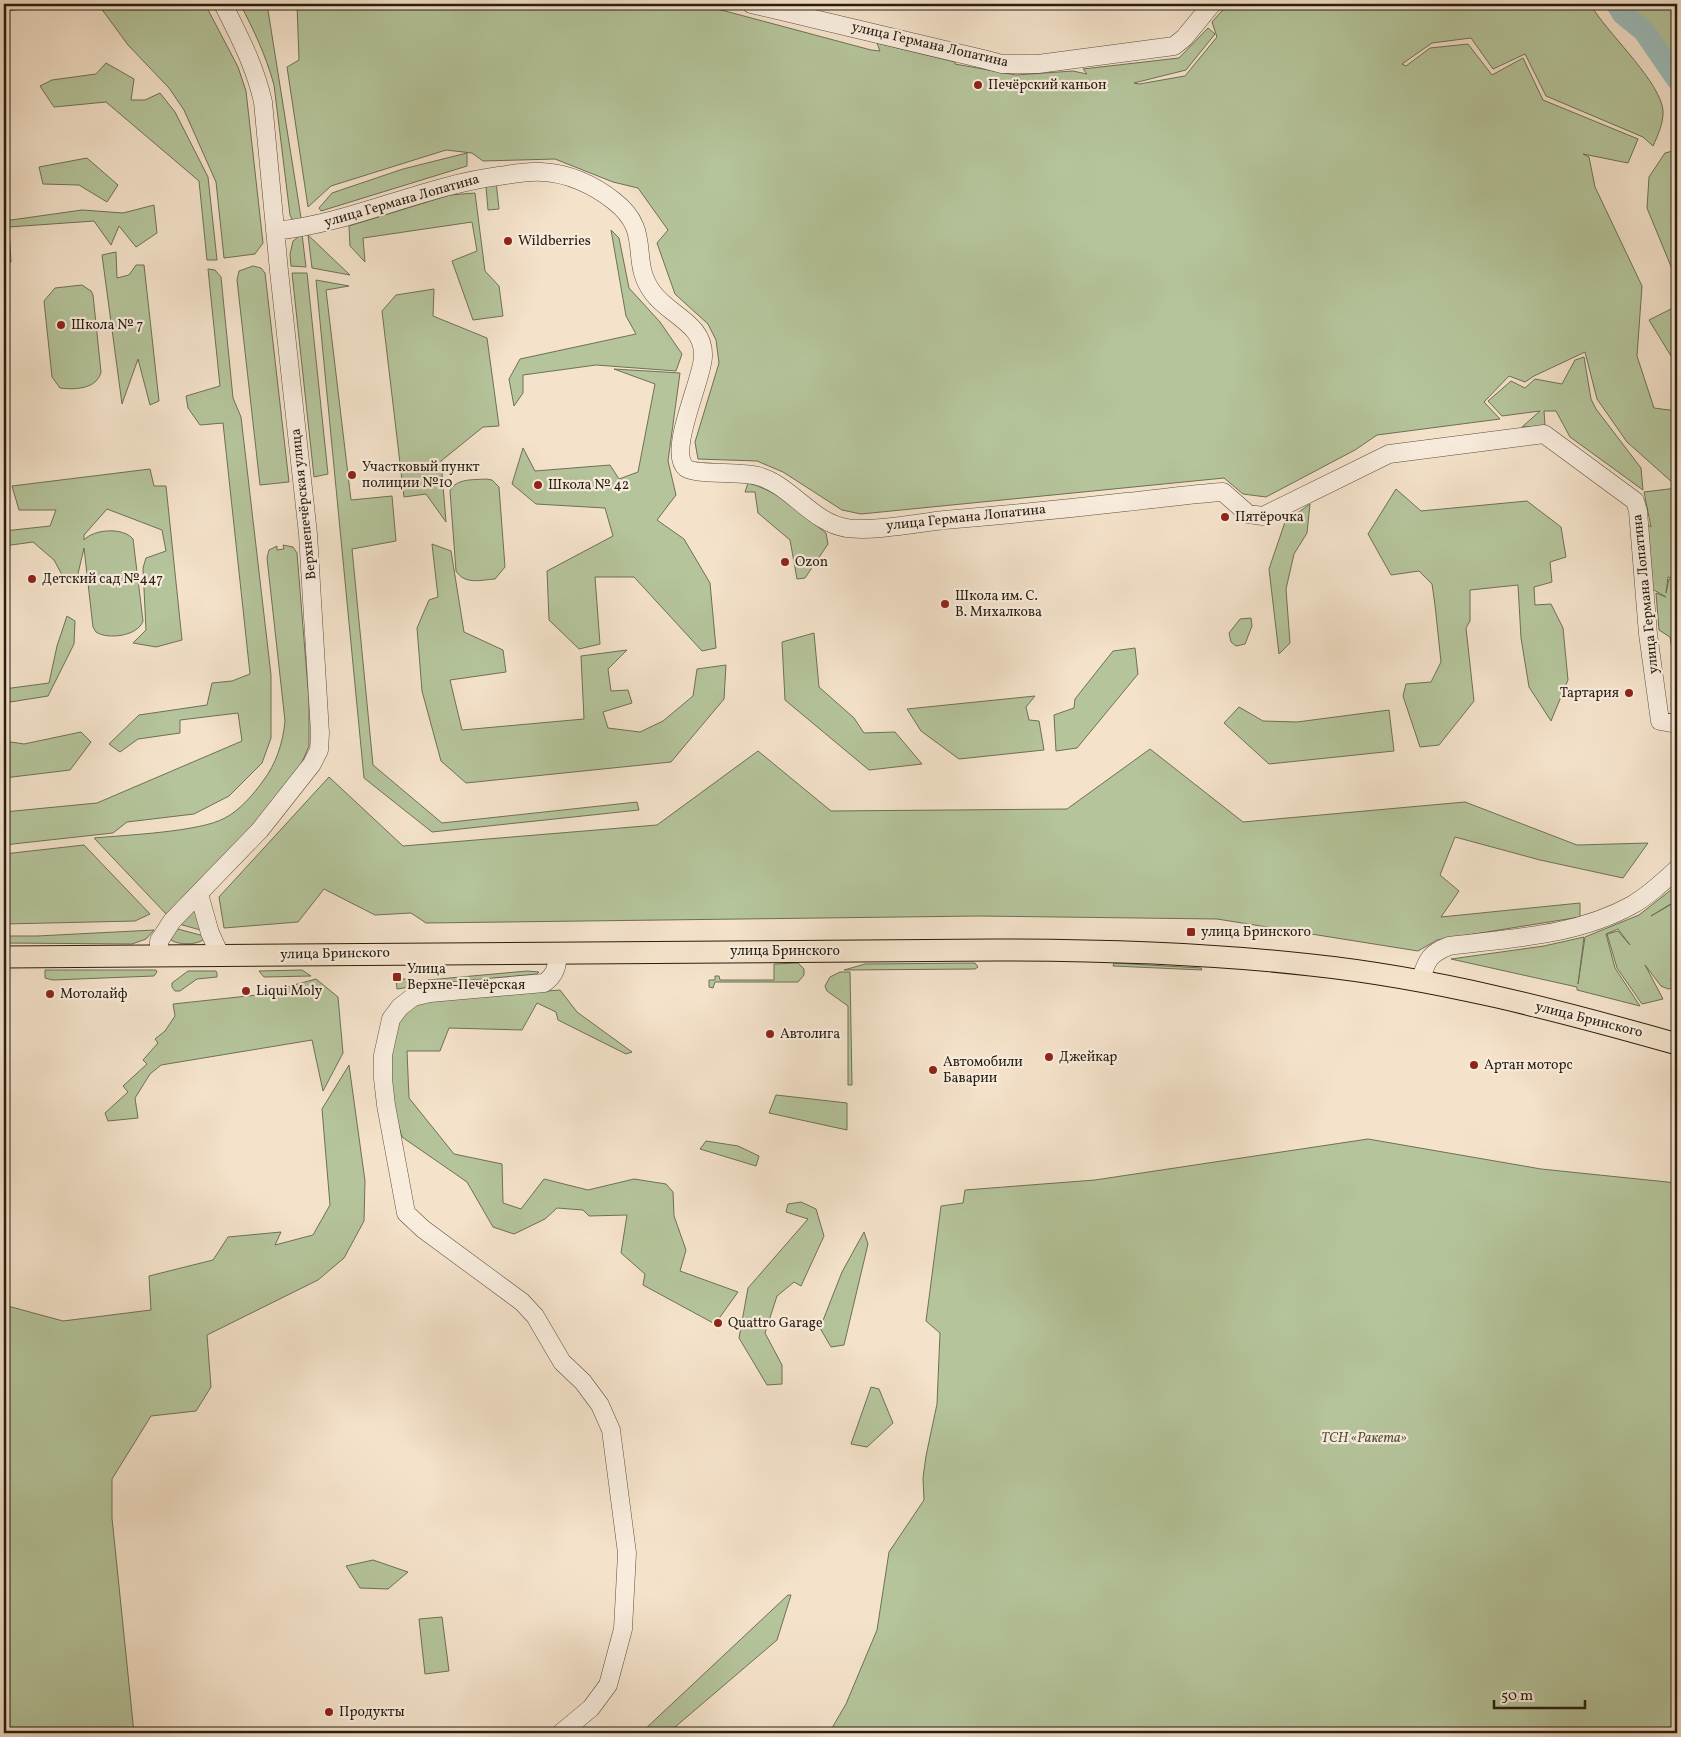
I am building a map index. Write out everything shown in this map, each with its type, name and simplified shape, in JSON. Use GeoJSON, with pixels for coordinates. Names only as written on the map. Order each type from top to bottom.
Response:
{"type":"FeatureCollection","features":[{"type":"Feature","properties":{"kind":"main road","name":"улица Бринского"},"geometry":{"type":"LineString","coordinates":[[4,957],[1104,950],[1186,953],[1303,964],[1420,981],[1557,1011],[1677,1044]]}},
{"type":"Feature","properties":{"kind":"street","name":"Верхнепечёрская улица"},"geometry":{"type":"LineString","coordinates":[[159,956],[159,941],[172,922],[260,830],[312,764],[319,750],[320,733],[308,534],[263,102],[257,76],[223,4]]}},
{"type":"Feature","properties":{"kind":"street","name":"улица Германа Лопатина"},"geometry":{"type":"LineString","coordinates":[[751,4],[992,62],[1021,65],[1084,59],[1174,46],[1184,38],[1212,4]]}},
{"type":"Feature","properties":{"kind":"street","name":"улица Германа Лопатина"},"geometry":{"type":"LineString","coordinates":[[275,231],[305,228],[328,222],[462,182],[533,172],[572,178],[602,192],[631,217],[636,227],[642,272],[654,294],[687,322],[698,334],[702,344],[702,369],[681,439],[682,462],[687,469],[696,472],[736,472],[761,476],[780,486],[821,517],[844,528],[942,521],[1223,492],[1248,514],[1263,516],[1389,454],[1544,434],[1635,501],[1638,511],[1648,634],[1660,721],[1677,724]]}},
{"type":"Feature","properties":{"kind":"street"},"geometry":{"type":"LineString","coordinates":[[1420,981],[1427,963],[1435,951],[1448,946],[1546,934],[1586,925],[1634,904],[1677,870]]}},
{"type":"Feature","properties":{"kind":"street"},"geometry":{"type":"LineString","coordinates":[[199,894],[210,933],[220,956]]}},
{"type":"Feature","properties":{"kind":"street"},"geometry":{"type":"LineString","coordinates":[[558,953],[557,967],[552,978],[544,983],[430,993],[413,997],[406,1002],[391,1019],[385,1040],[383,1079],[406,1213],[423,1229],[522,1302],[535,1316],[562,1362],[584,1382],[595,1398],[611,1430],[627,1553],[627,1591],[623,1629],[608,1685],[591,1708],[561,1733]]}},
{"type":"Feature","properties":{"kind":"green space"},"geometry":{"type":"Polygon","coordinates":[[[4,4],[72,4],[4,11],[4,4]]]}},
{"type":"Feature","properties":{"kind":"green space"},"geometry":{"type":"Polygon","coordinates":[[[98,4],[205,4],[238,67],[246,91],[263,243],[255,254],[224,258],[216,182],[184,110],[169,88],[128,45],[98,4]]]}},
{"type":"Feature","properties":{"kind":"green space"},"geometry":{"type":"Polygon","coordinates":[[[240,4],[267,4],[302,224],[292,219],[290,215],[274,85],[259,43],[240,4]]]}},
{"type":"Feature","properties":{"kind":"green space"},"geometry":{"type":"Polygon","coordinates":[[[297,4],[699,4],[871,50],[880,51],[877,43],[955,62],[955,64],[1016,75],[1073,71],[1087,74],[1083,69],[1179,58],[1208,28],[1215,34],[1186,70],[1134,83],[1139,84],[1185,76],[1217,37],[1212,22],[1228,4],[1590,4],[1640,67],[1657,93],[1662,105],[1663,115],[1653,146],[1643,137],[1546,96],[1525,54],[1493,69],[1471,38],[1432,43],[1402,64],[1406,66],[1430,48],[1468,44],[1492,75],[1523,58],[1543,100],[1638,139],[1628,163],[1583,154],[1589,157],[1595,187],[1642,286],[1637,356],[1654,408],[1677,411],[1677,477],[1673,483],[1627,442],[1597,399],[1585,352],[1525,382],[1509,376],[1484,402],[1500,419],[1377,435],[1355,450],[1266,497],[1243,494],[1224,478],[861,514],[842,510],[783,472],[757,461],[698,459],[695,442],[719,363],[716,340],[708,324],[675,294],[657,243],[668,230],[638,188],[613,182],[555,159],[483,161],[472,153],[446,150],[331,186],[308,207],[287,67],[299,60],[297,4]]]}},
{"type":"Feature","properties":{"kind":"green space"},"geometry":{"type":"Polygon","coordinates":[[[1624,4],[1677,4],[1677,86],[1625,9],[1624,4]]]}},
{"type":"Feature","properties":{"kind":"green space"},"geometry":{"type":"Polygon","coordinates":[[[106,63],[134,79],[131,100],[145,100],[160,93],[175,112],[208,177],[217,260],[207,260],[199,181],[106,102],[54,107],[40,86],[52,80],[96,74],[106,63]]]}},
{"type":"Feature","properties":{"kind":"green space"},"geometry":{"type":"Polygon","coordinates":[[[1677,150],[1677,281],[1647,208],[1649,177],[1665,153],[1677,150]]]}},
{"type":"Feature","properties":{"kind":"green space"},"geometry":{"type":"Polygon","coordinates":[[[467,153],[467,166],[321,211],[319,208],[332,193],[403,169],[467,153]]]}},
{"type":"Feature","properties":{"kind":"green space"},"geometry":{"type":"Polygon","coordinates":[[[87,158],[118,185],[107,202],[79,185],[43,184],[39,167],[87,158]]]}},
{"type":"Feature","properties":{"kind":"green space"},"geometry":{"type":"Polygon","coordinates":[[[496,181],[499,209],[488,210],[486,187],[496,181]]]}},
{"type":"Feature","properties":{"kind":"green space"},"geometry":{"type":"Polygon","coordinates":[[[475,193],[485,271],[499,286],[503,316],[473,320],[452,261],[477,251],[472,222],[363,238],[365,262],[350,246],[349,226],[450,195],[475,193]]]}},
{"type":"Feature","properties":{"kind":"green space"},"geometry":{"type":"Polygon","coordinates":[[[154,205],[157,233],[136,247],[119,226],[111,245],[94,221],[9,227],[11,262],[4,263],[4,221],[82,210],[123,213],[154,205]]]}},
{"type":"Feature","properties":{"kind":"green space"},"geometry":{"type":"Polygon","coordinates":[[[611,230],[619,238],[629,288],[660,322],[682,354],[676,371],[596,365],[523,375],[523,393],[514,406],[509,379],[520,359],[636,334],[626,316],[611,230]]]}},
{"type":"Feature","properties":{"kind":"green space"},"geometry":{"type":"Polygon","coordinates":[[[302,234],[306,267],[291,266],[290,254],[293,241],[302,234]]]}},
{"type":"Feature","properties":{"kind":"green space"},"geometry":{"type":"Polygon","coordinates":[[[308,235],[350,275],[312,268],[308,235]]]}},
{"type":"Feature","properties":{"kind":"green space"},"geometry":{"type":"Polygon","coordinates":[[[116,252],[117,278],[129,275],[136,265],[144,265],[159,401],[150,405],[138,359],[122,404],[102,255],[116,252]]]}},
{"type":"Feature","properties":{"kind":"green space"},"geometry":{"type":"Polygon","coordinates":[[[253,266],[261,268],[265,273],[289,482],[260,485],[237,280],[239,271],[253,266]]]}},
{"type":"Feature","properties":{"kind":"green space"},"geometry":{"type":"Polygon","coordinates":[[[208,269],[215,270],[221,277],[233,398],[241,417],[271,675],[271,738],[262,763],[229,796],[194,814],[127,822],[113,833],[4,845],[4,812],[97,803],[242,741],[238,713],[180,720],[180,733],[138,739],[120,752],[109,744],[139,715],[207,705],[212,683],[232,681],[250,674],[223,423],[200,425],[188,408],[186,396],[220,386],[208,269]]]}},
{"type":"Feature","properties":{"kind":"green space"},"geometry":{"type":"Polygon","coordinates":[[[292,273],[307,273],[328,474],[314,477],[292,273]]]}},
{"type":"Feature","properties":{"kind":"green space"},"geometry":{"type":"Polygon","coordinates":[[[316,280],[349,286],[326,290],[351,500],[392,496],[396,541],[352,549],[373,765],[442,823],[637,802],[639,810],[432,832],[364,778],[316,280]]]}},
{"type":"Feature","properties":{"kind":"green space"},"geometry":{"type":"Polygon","coordinates":[[[82,285],[91,291],[93,295],[101,372],[95,382],[85,387],[60,388],[52,377],[44,301],[55,288],[82,285]]]}},
{"type":"Feature","properties":{"kind":"green space"},"geometry":{"type":"Polygon","coordinates":[[[434,289],[433,316],[487,338],[499,426],[483,427],[441,461],[446,522],[426,494],[404,497],[382,311],[396,295],[434,289]]]}},
{"type":"Feature","properties":{"kind":"green space"},"geometry":{"type":"Polygon","coordinates":[[[1671,309],[1677,321],[1677,352],[1671,356],[1649,320],[1671,309]]]}},
{"type":"Feature","properties":{"kind":"green space"},"geometry":{"type":"Polygon","coordinates":[[[1584,357],[1591,399],[1596,409],[1641,468],[1643,490],[1570,437],[1556,411],[1544,411],[1545,426],[1522,427],[1540,411],[1502,416],[1488,401],[1511,381],[1525,388],[1535,379],[1562,384],[1575,360],[1584,357]]]}},
{"type":"Feature","properties":{"kind":"green space"},"geometry":{"type":"Polygon","coordinates":[[[614,369],[680,373],[668,461],[676,495],[657,520],[684,539],[710,583],[716,648],[702,651],[634,577],[595,577],[600,644],[579,649],[549,620],[547,571],[613,536],[605,508],[536,504],[512,484],[523,448],[535,471],[610,465],[619,479],[638,472],[655,384],[614,369]]]}},
{"type":"Feature","properties":{"kind":"green space"},"geometry":{"type":"Polygon","coordinates":[[[150,469],[154,486],[166,486],[182,640],[156,647],[133,643],[146,630],[143,568],[146,558],[166,551],[162,530],[107,509],[84,535],[84,540],[101,532],[116,531],[133,539],[143,621],[135,630],[115,636],[96,632],[93,627],[84,548],[77,578],[67,584],[54,560],[33,542],[4,546],[4,531],[50,526],[56,510],[19,510],[12,486],[150,469]]]}},
{"type":"Feature","properties":{"kind":"green space"},"geometry":{"type":"Polygon","coordinates":[[[492,480],[499,487],[505,567],[495,579],[468,580],[456,571],[450,491],[456,484],[461,482],[492,480]]]}},
{"type":"Feature","properties":{"kind":"green space"},"geometry":{"type":"Polygon","coordinates":[[[748,483],[780,497],[826,533],[828,544],[805,578],[797,579],[790,540],[758,513],[755,492],[745,492],[748,483]]]}},
{"type":"Feature","properties":{"kind":"green space"},"geometry":{"type":"Polygon","coordinates":[[[1677,488],[1677,579],[1668,577],[1666,593],[1669,579],[1677,580],[1677,657],[1673,655],[1670,637],[1659,630],[1656,593],[1666,597],[1647,586],[1634,513],[1651,527],[1644,492],[1677,488]]]}},
{"type":"Feature","properties":{"kind":"green space"},"geometry":{"type":"Polygon","coordinates":[[[1396,489],[1421,511],[1527,501],[1561,527],[1566,557],[1550,562],[1552,582],[1534,587],[1535,605],[1551,604],[1563,628],[1568,680],[1551,721],[1529,687],[1521,638],[1518,585],[1470,590],[1470,621],[1466,628],[1474,701],[1439,745],[1420,747],[1403,696],[1406,684],[1431,682],[1441,662],[1432,584],[1419,571],[1391,575],[1368,534],[1396,489]]]}},
{"type":"Feature","properties":{"kind":"green space"},"geometry":{"type":"Polygon","coordinates":[[[1310,504],[1307,533],[1294,554],[1286,589],[1290,643],[1279,654],[1269,569],[1285,522],[1310,504]]]}},
{"type":"Feature","properties":{"kind":"green space"},"geometry":{"type":"Polygon","coordinates":[[[432,544],[451,551],[464,632],[503,650],[506,672],[450,680],[462,730],[584,719],[581,656],[627,650],[608,669],[611,691],[628,690],[632,703],[603,712],[608,728],[640,732],[663,721],[693,696],[697,669],[726,665],[724,699],[671,762],[466,783],[441,761],[422,691],[417,628],[429,600],[438,597],[432,544]]]}},
{"type":"Feature","properties":{"kind":"green space"},"geometry":{"type":"Polygon","coordinates":[[[283,545],[293,547],[297,553],[309,701],[309,746],[300,767],[254,825],[168,916],[94,838],[181,830],[213,823],[231,815],[241,806],[255,792],[272,768],[283,737],[285,721],[267,558],[269,550],[277,546],[277,550],[284,549],[283,545]]]}},
{"type":"Feature","properties":{"kind":"green space"},"geometry":{"type":"Polygon","coordinates":[[[67,616],[75,621],[74,644],[48,696],[4,703],[4,689],[49,683],[57,646],[67,616]]]}},
{"type":"Feature","properties":{"kind":"green space"},"geometry":{"type":"Polygon","coordinates":[[[1251,618],[1252,626],[1245,644],[1236,646],[1231,642],[1229,633],[1240,619],[1251,618]]]}},
{"type":"Feature","properties":{"kind":"green space"},"geometry":{"type":"Polygon","coordinates":[[[814,633],[819,687],[854,718],[864,733],[895,732],[922,764],[869,770],[785,700],[782,642],[814,633]]]}},
{"type":"Feature","properties":{"kind":"green space"},"geometry":{"type":"Polygon","coordinates":[[[1135,648],[1138,674],[1077,748],[1056,751],[1054,715],[1074,708],[1075,699],[1113,651],[1135,648]]]}},
{"type":"Feature","properties":{"kind":"green space"},"geometry":{"type":"Polygon","coordinates":[[[1035,696],[1026,707],[1029,720],[1039,721],[1044,750],[959,759],[921,731],[907,709],[1035,696]]]}},
{"type":"Feature","properties":{"kind":"green space"},"geometry":{"type":"Polygon","coordinates":[[[1239,707],[1263,721],[1297,722],[1389,710],[1394,751],[1269,764],[1224,723],[1239,707]]]}},
{"type":"Feature","properties":{"kind":"green space"},"geometry":{"type":"Polygon","coordinates":[[[81,732],[91,742],[70,770],[4,778],[4,741],[24,744],[81,732]]]}},
{"type":"Feature","properties":{"kind":"green space"},"geometry":{"type":"Polygon","coordinates":[[[1150,749],[1243,822],[1465,802],[1577,845],[1648,843],[1623,878],[1540,860],[1455,837],[1440,875],[1459,891],[1441,917],[1580,903],[1580,917],[1437,940],[1418,951],[1217,919],[978,916],[426,923],[411,913],[375,915],[324,889],[298,922],[224,928],[219,897],[329,777],[403,846],[657,825],[758,751],[831,811],[1067,809],[1150,749]]]}},
{"type":"Feature","properties":{"kind":"green space"},"geometry":{"type":"Polygon","coordinates":[[[84,845],[150,914],[135,921],[4,924],[4,854],[84,845]]]}},
{"type":"Feature","properties":{"kind":"green space"},"geometry":{"type":"Polygon","coordinates":[[[1676,886],[1677,900],[1651,916],[1677,901],[1677,968],[1672,971],[1671,981],[1676,987],[1668,989],[1661,986],[1645,965],[1663,999],[1642,1004],[1617,968],[1607,934],[1618,931],[1630,945],[1618,929],[1606,934],[1615,968],[1640,1006],[1577,990],[1577,987],[1451,959],[1544,946],[1584,937],[1578,984],[1585,937],[1639,915],[1676,886]]]}},
{"type":"Feature","properties":{"kind":"green space"},"geometry":{"type":"Polygon","coordinates":[[[196,909],[204,931],[179,924],[196,909]]]}},
{"type":"Feature","properties":{"kind":"green space"},"geometry":{"type":"Polygon","coordinates":[[[174,928],[204,936],[203,940],[192,944],[174,942],[171,940],[170,934],[174,928]]]}},
{"type":"Feature","properties":{"kind":"green space"},"geometry":{"type":"Polygon","coordinates":[[[154,930],[146,939],[132,944],[4,943],[4,936],[154,930]]]}},
{"type":"Feature","properties":{"kind":"green space"},"geometry":{"type":"Polygon","coordinates":[[[798,963],[804,969],[804,975],[798,982],[715,982],[713,988],[709,987],[709,980],[715,980],[715,976],[719,976],[720,980],[774,980],[774,964],[798,963]]]}},
{"type":"Feature","properties":{"kind":"green space"},"geometry":{"type":"Polygon","coordinates":[[[975,963],[978,967],[975,969],[844,970],[865,964],[975,963]]]}},
{"type":"Feature","properties":{"kind":"green space"},"geometry":{"type":"Polygon","coordinates":[[[1114,963],[1201,968],[1202,970],[1113,966],[1114,963]]]}},
{"type":"Feature","properties":{"kind":"green space"},"geometry":{"type":"Polygon","coordinates":[[[45,970],[156,970],[157,972],[154,976],[53,980],[45,978],[45,970]]]}},
{"type":"Feature","properties":{"kind":"green space"},"geometry":{"type":"Polygon","coordinates":[[[302,970],[311,976],[264,977],[259,971],[302,970]]]}},
{"type":"Feature","properties":{"kind":"green space"},"geometry":{"type":"Polygon","coordinates":[[[188,971],[216,971],[217,977],[197,979],[180,991],[175,991],[172,983],[188,971]]]}},
{"type":"Feature","properties":{"kind":"green space"},"geometry":{"type":"Polygon","coordinates":[[[527,971],[539,972],[537,974],[429,984],[428,980],[527,971]]]}},
{"type":"Feature","properties":{"kind":"green space"},"geometry":{"type":"Polygon","coordinates":[[[840,972],[850,972],[852,1085],[848,1085],[848,1006],[827,991],[825,986],[830,977],[840,972]]]}},
{"type":"Feature","properties":{"kind":"green space"},"geometry":{"type":"Polygon","coordinates":[[[316,979],[338,997],[343,1053],[323,1091],[312,1040],[161,1065],[150,1074],[135,1098],[138,1118],[108,1121],[105,1113],[128,1092],[123,1086],[147,1064],[143,1060],[158,1043],[155,1039],[165,1031],[175,1016],[173,1004],[257,995],[316,979]]]}},
{"type":"Feature","properties":{"kind":"green space"},"geometry":{"type":"Polygon","coordinates":[[[396,979],[409,979],[410,984],[421,983],[424,985],[397,989],[396,979]]]}},
{"type":"Feature","properties":{"kind":"green space"},"geometry":{"type":"Polygon","coordinates":[[[560,990],[577,1012],[632,1052],[626,1054],[558,1020],[556,1012],[537,1003],[522,1030],[449,1028],[440,1051],[407,1051],[409,1098],[454,1154],[502,1164],[503,1203],[521,1209],[544,1179],[588,1190],[634,1179],[666,1184],[673,1192],[674,1216],[686,1250],[680,1271],[738,1292],[715,1324],[643,1285],[645,1274],[621,1253],[627,1215],[589,1216],[583,1210],[557,1208],[545,1219],[514,1234],[493,1227],[467,1182],[402,1137],[392,1102],[391,1053],[402,1013],[420,1001],[560,990]]]}},
{"type":"Feature","properties":{"kind":"green space"},"geometry":{"type":"Polygon","coordinates":[[[349,1065],[365,1181],[364,1221],[344,1258],[318,1280],[207,1335],[211,1387],[196,1411],[151,1416],[112,1479],[112,1518],[134,1733],[4,1733],[4,1305],[63,1321],[151,1310],[149,1276],[213,1260],[228,1237],[281,1232],[275,1245],[313,1235],[330,1205],[322,1109],[349,1065]]]}},
{"type":"Feature","properties":{"kind":"green space"},"geometry":{"type":"Polygon","coordinates":[[[776,1095],[847,1103],[847,1130],[769,1113],[776,1095]]]}},
{"type":"Feature","properties":{"kind":"green space","name":"ТСН «Ракета»"},"geometry":{"type":"Polygon","coordinates":[[[1368,1139],[1541,1169],[1677,1183],[1677,1733],[829,1733],[846,1704],[877,1630],[889,1552],[924,1500],[923,1478],[937,1404],[940,1333],[926,1321],[941,1206],[963,1203],[965,1190],[1095,1180],[1368,1139]]]}},
{"type":"Feature","properties":{"kind":"green space"},"geometry":{"type":"Polygon","coordinates":[[[706,1141],[738,1146],[759,1156],[756,1166],[700,1149],[706,1141]]]}},
{"type":"Feature","properties":{"kind":"green space"},"geometry":{"type":"Polygon","coordinates":[[[801,1202],[816,1209],[824,1236],[801,1286],[794,1282],[777,1296],[765,1333],[782,1365],[782,1384],[767,1385],[739,1338],[748,1288],[808,1219],[786,1212],[788,1204],[801,1202]]]}},
{"type":"Feature","properties":{"kind":"green space"},"geometry":{"type":"Polygon","coordinates":[[[864,1232],[868,1244],[844,1345],[831,1347],[820,1328],[842,1272],[864,1232]]]}},
{"type":"Feature","properties":{"kind":"green space"},"geometry":{"type":"Polygon","coordinates":[[[871,1387],[879,1389],[893,1423],[867,1447],[851,1444],[871,1387]]]}},
{"type":"Feature","properties":{"kind":"green space"},"geometry":{"type":"Polygon","coordinates":[[[373,1560],[408,1572],[388,1589],[360,1588],[346,1566],[373,1560]]]}},
{"type":"Feature","properties":{"kind":"green space"},"geometry":{"type":"Polygon","coordinates":[[[788,1595],[791,1595],[777,1640],[668,1733],[643,1733],[643,1731],[788,1595]]]}},
{"type":"Feature","properties":{"kind":"green space"},"geometry":{"type":"Polygon","coordinates":[[[442,1617],[449,1671],[425,1674],[419,1619],[442,1617]]]}},
{"type":"Feature","properties":{"kind":"waterway"},"geometry":{"type":"LineString","coordinates":[[1617,4],[1623,14],[1644,31],[1677,79]]}},
{"type":"Feature","properties":{"kind":"place","name":"Печёрский каньон"},"geometry":{"type":"Point","coordinates":[978,85]}},
{"type":"Feature","properties":{"kind":"place","name":"Wildberries"},"geometry":{"type":"Point","coordinates":[508,241]}},
{"type":"Feature","properties":{"kind":"place","name":"Школа № 7"},"geometry":{"type":"Point","coordinates":[61,325]}},
{"type":"Feature","properties":{"kind":"place","name":"Участковый пункт полиции №10"},"geometry":{"type":"Point","coordinates":[352,475]}},
{"type":"Feature","properties":{"kind":"place","name":"Школа № 42"},"geometry":{"type":"Point","coordinates":[538,485]}},
{"type":"Feature","properties":{"kind":"place","name":"Пятёрочка"},"geometry":{"type":"Point","coordinates":[1225,517]}},
{"type":"Feature","properties":{"kind":"place","name":"Ozon"},"geometry":{"type":"Point","coordinates":[785,562]}},
{"type":"Feature","properties":{"kind":"place","name":"Детский сад №447"},"geometry":{"type":"Point","coordinates":[32,579]}},
{"type":"Feature","properties":{"kind":"place","name":"Школа им. С. В. Михалкова"},"geometry":{"type":"Point","coordinates":[945,604]}},
{"type":"Feature","properties":{"kind":"place","name":"Тартария"},"geometry":{"type":"Point","coordinates":[1629,693]}},
{"type":"Feature","properties":{"kind":"place","name":"улица Бринского"},"geometry":{"type":"Point","coordinates":[1191,932]}},
{"type":"Feature","properties":{"kind":"place","name":"Улица Верхне-Печёрская"},"geometry":{"type":"Point","coordinates":[397,977]}},
{"type":"Feature","properties":{"kind":"place","name":"Liqui Moly"},"geometry":{"type":"Point","coordinates":[246,991]}},
{"type":"Feature","properties":{"kind":"place","name":"Мотолайф"},"geometry":{"type":"Point","coordinates":[50,994]}},
{"type":"Feature","properties":{"kind":"place","name":"Автолига"},"geometry":{"type":"Point","coordinates":[770,1034]}},
{"type":"Feature","properties":{"kind":"place","name":"Джейкар"},"geometry":{"type":"Point","coordinates":[1049,1057]}},
{"type":"Feature","properties":{"kind":"place","name":"Артан моторс"},"geometry":{"type":"Point","coordinates":[1474,1065]}},
{"type":"Feature","properties":{"kind":"place","name":"Автомобили Баварии"},"geometry":{"type":"Point","coordinates":[933,1070]}},
{"type":"Feature","properties":{"kind":"place","name":"Quattro Garage"},"geometry":{"type":"Point","coordinates":[718,1323]}},
{"type":"Feature","properties":{"kind":"place","name":"Продукты"},"geometry":{"type":"Point","coordinates":[329,1712]}}]}
